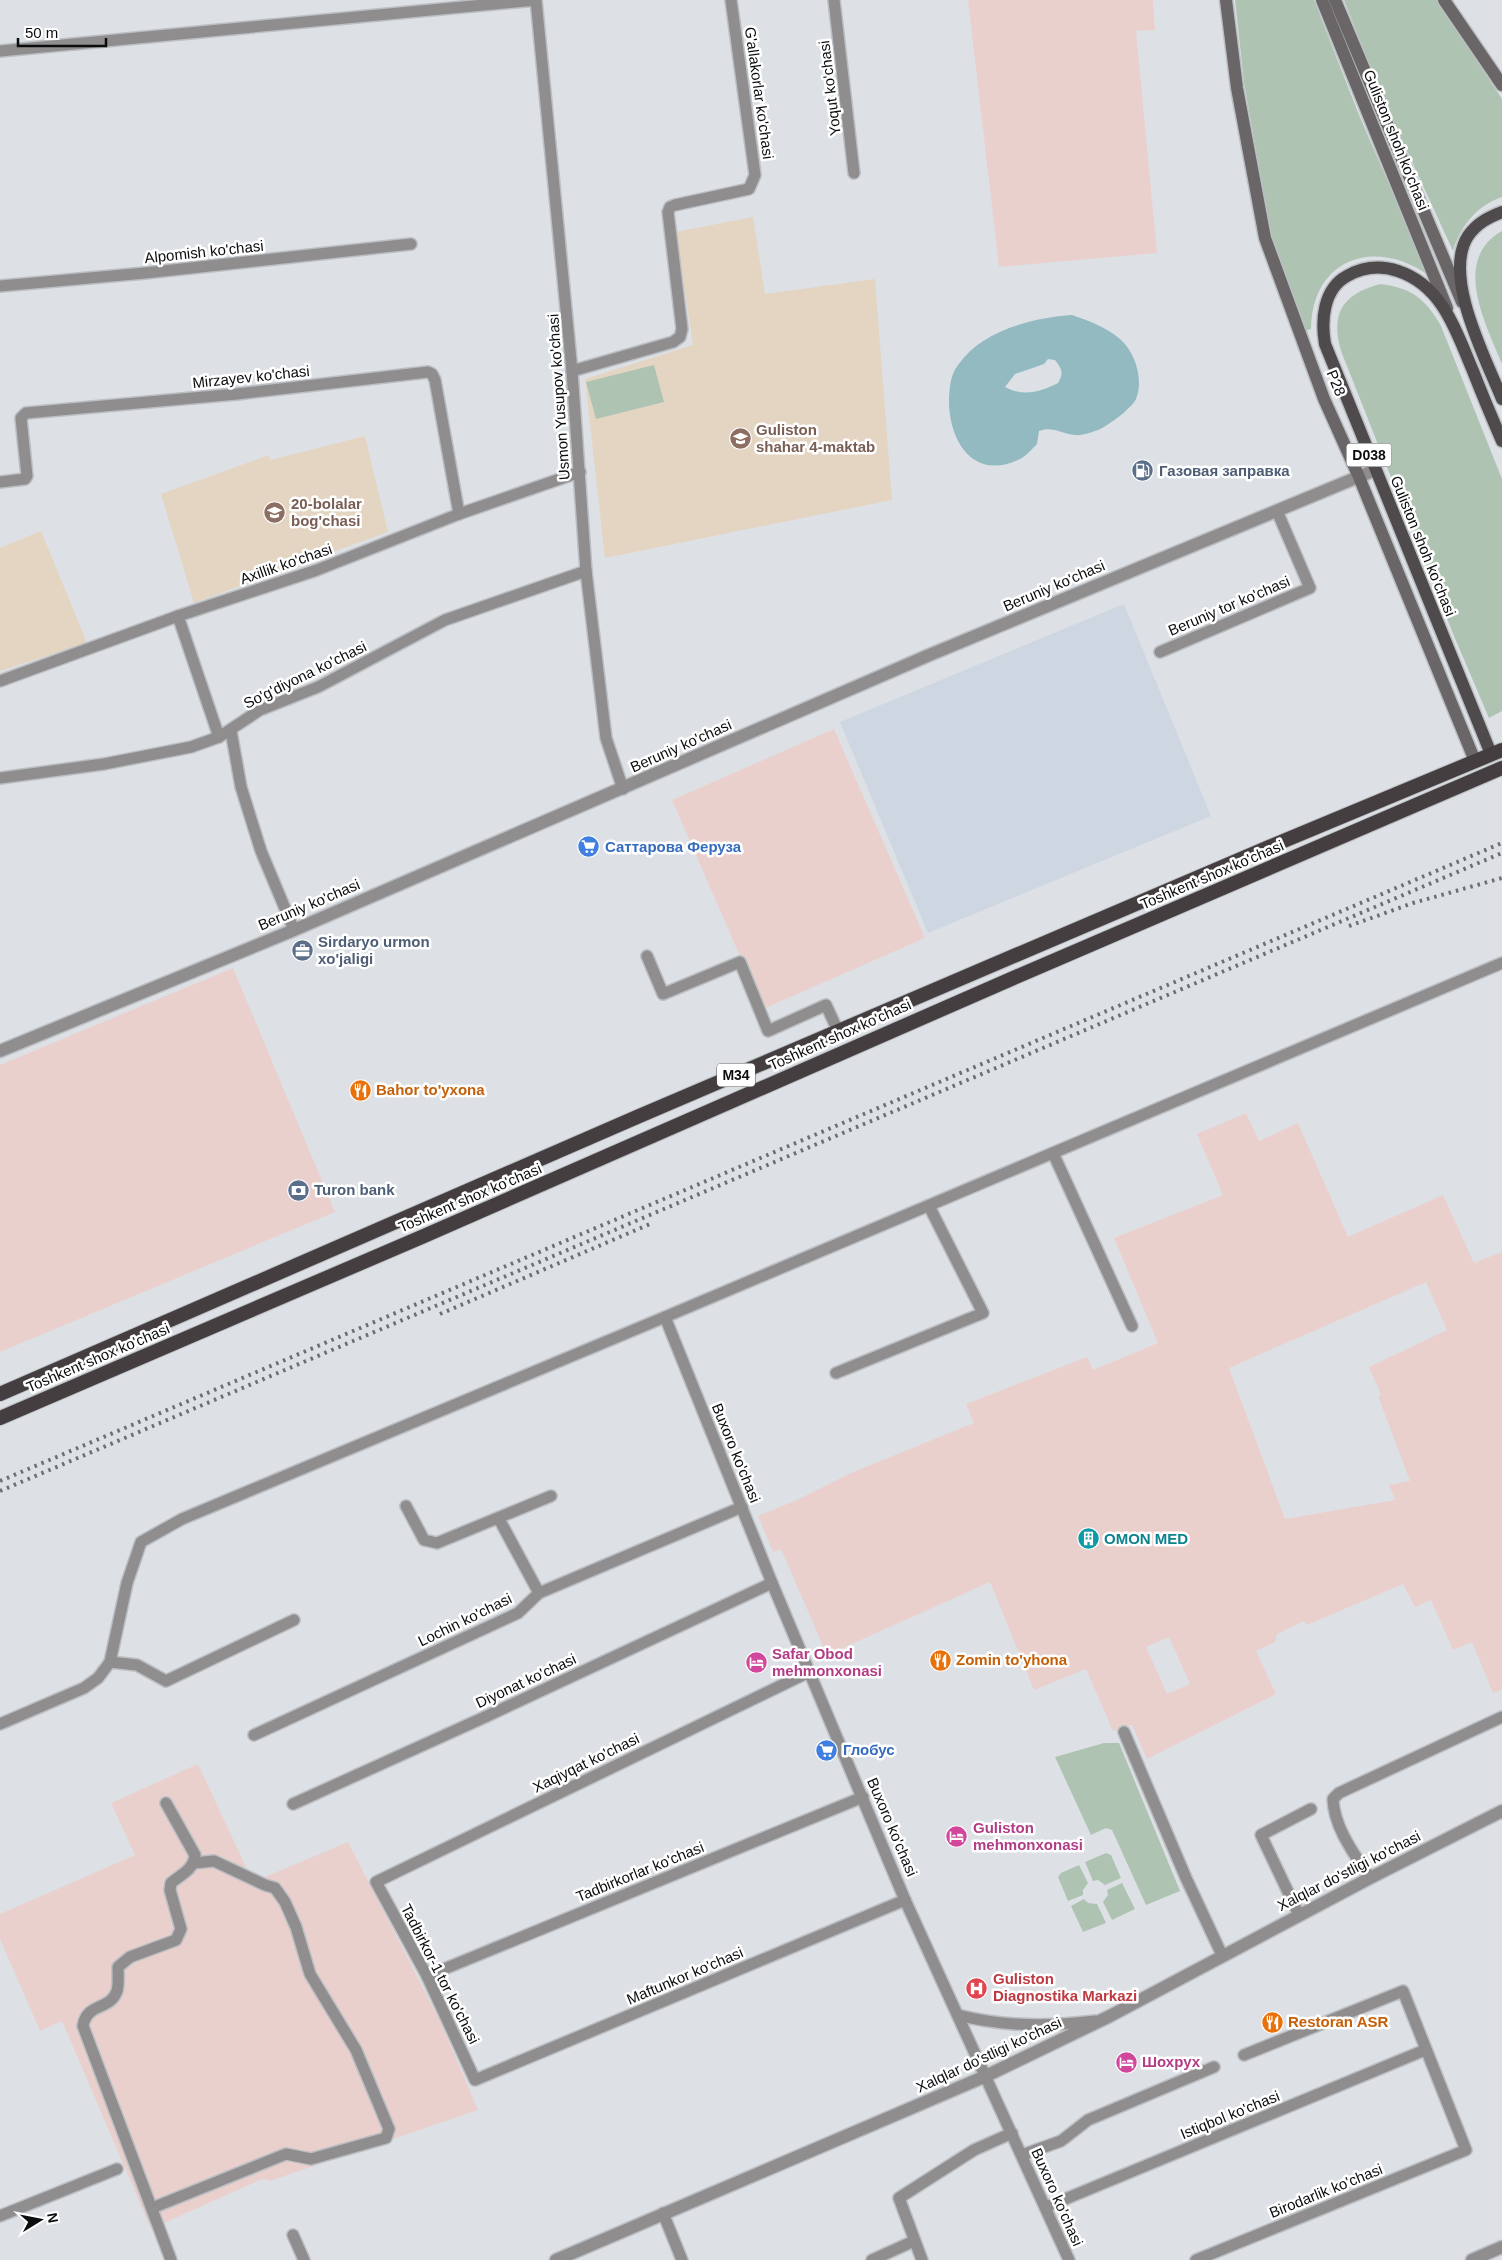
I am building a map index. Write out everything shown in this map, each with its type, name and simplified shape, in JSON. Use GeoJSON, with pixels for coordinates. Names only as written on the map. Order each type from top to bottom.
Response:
{"type":"FeatureCollection","features":[{"type":"Feature","properties":{"kind":"highway","name":"Toshkent shox ko'chasi"},"geometry":{"type":"LineString","coordinates":[[0,1394],[838,1031],[1496,752]]}},
{"type":"Feature","properties":{"kind":"highway","name":"Toshkent shox ko'chasi"},"geometry":{"type":"LineString","coordinates":[[0,1418],[1502,768]]}},
{"type":"Feature","properties":{"kind":"highway"},"geometry":{"type":"LineString","coordinates":[[1214,871],[1222,890]]}},
{"type":"Feature","properties":{"kind":"main road","name":"Р28"},"geometry":{"type":"LineString","coordinates":[[1226,0],[1236,88],[1265,238],[1324,399],[1359,477],[1475,761]]}},
{"type":"Feature","properties":{"kind":"main road","name":"Guliston shoh ko'chasi"},"geometry":{"type":"LineString","coordinates":[[1322,0],[1502,441]]}},
{"type":"Feature","properties":{"kind":"main road","name":"Guliston shoh ko'chasi"},"geometry":{"type":"LineString","coordinates":[[1335,0],[1502,399]]}},
{"type":"Feature","properties":{"kind":"main road"},"geometry":{"type":"LineString","coordinates":[[1444,0],[1502,85]]}},
{"type":"Feature","properties":{"kind":"main road","name":"Guliston shoh ko'chasi"},"geometry":{"type":"LineString","coordinates":[[1467,313],[1461,284],[1461,258],[1468,236],[1485,219],[1502,212]]}},
{"type":"Feature","properties":{"kind":"main road","name":"Guliston shoh ko'chasi"},"geometry":{"type":"LineString","coordinates":[[1451,319],[1439,300],[1425,285],[1406,274],[1387,267],[1373,267],[1356,271],[1344,278],[1332,290],[1324,309],[1322,325],[1325,344],[1375,470],[1496,752]]}},
{"type":"Feature","properties":{"kind":"street"},"geometry":{"type":"LineString","coordinates":[[0,51],[536,0]]}},
{"type":"Feature","properties":{"kind":"street","name":"Usmon Yusupov ko'chasi"},"geometry":{"type":"LineString","coordinates":[[536,0],[572,371],[586,571],[606,738],[623,789]]}},
{"type":"Feature","properties":{"kind":"street","name":"G'allakorlar ko'chasi"},"geometry":{"type":"LineString","coordinates":[[572,371],[674,342],[680,337],[682,329],[668,212],[670,207],[749,189],[755,175],[731,0]]}},
{"type":"Feature","properties":{"kind":"street","name":"Yoqut ko'chasi"},"geometry":{"type":"LineString","coordinates":[[834,0],[854,173]]}},
{"type":"Feature","properties":{"kind":"street","name":"Alpomish ko'chasi"},"geometry":{"type":"LineString","coordinates":[[0,286],[145,274],[410,244]]}},
{"type":"Feature","properties":{"kind":"street","name":"Mirzayev ko'chasi"},"geometry":{"type":"LineString","coordinates":[[0,482],[26,478],[21,418],[26,412],[237,394],[428,372],[432,374],[434,380],[459,514]]}},
{"type":"Feature","properties":{"kind":"street","name":"Beruniy ko'chasi"},"geometry":{"type":"LineString","coordinates":[[0,1051],[294,930],[927,656],[1375,470]]}},
{"type":"Feature","properties":{"kind":"street","name":"Axillik ko'chasi"},"geometry":{"type":"LineString","coordinates":[[0,681],[178,616],[317,570],[459,514],[580,472]]}},
{"type":"Feature","properties":{"kind":"street","name":"Beruniy tor ko'chasi"},"geometry":{"type":"LineString","coordinates":[[1160,652],[1310,588],[1277,511]]}},
{"type":"Feature","properties":{"kind":"street","name":"So'g'diyona ko'chasi"},"geometry":{"type":"LineString","coordinates":[[0,778],[104,764],[191,747],[231,731],[260,710],[318,687],[445,620],[586,571]]}},
{"type":"Feature","properties":{"kind":"street"},"geometry":{"type":"LineString","coordinates":[[178,616],[219,737]]}},
{"type":"Feature","properties":{"kind":"street"},"geometry":{"type":"LineString","coordinates":[[231,731],[241,787],[261,851],[294,930]]}},
{"type":"Feature","properties":{"kind":"street"},"geometry":{"type":"LineString","coordinates":[[648,956],[663,994],[740,962],[768,1031],[826,1005],[838,1031]]}},
{"type":"Feature","properties":{"kind":"street"},"geometry":{"type":"LineString","coordinates":[[0,1724],[84,1688],[98,1678],[110,1662],[127,1583],[141,1542],[182,1519],[929,1206],[1502,963]]}},
{"type":"Feature","properties":{"kind":"street"},"geometry":{"type":"LineString","coordinates":[[1053,1153],[1132,1326]]}},
{"type":"Feature","properties":{"kind":"street"},"geometry":{"type":"LineString","coordinates":[[836,1373],[984,1313],[929,1206]]}},
{"type":"Feature","properties":{"kind":"street","name":"Buxoro ko'chasi"},"geometry":{"type":"LineString","coordinates":[[665,1317],[772,1584],[906,1900],[1069,2260]]}},
{"type":"Feature","properties":{"kind":"street"},"geometry":{"type":"LineString","coordinates":[[406,1506],[424,1540],[437,1543],[551,1496]]}},
{"type":"Feature","properties":{"kind":"street","name":"Lochin ko'chasi"},"geometry":{"type":"LineString","coordinates":[[254,1735],[518,1613],[539,1593],[742,1507]]}},
{"type":"Feature","properties":{"kind":"street"},"geometry":{"type":"LineString","coordinates":[[499,1519],[539,1593]]}},
{"type":"Feature","properties":{"kind":"street","name":"Diyonat ko'chasi"},"geometry":{"type":"LineString","coordinates":[[293,1804],[772,1584]]}},
{"type":"Feature","properties":{"kind":"street"},"geometry":{"type":"LineString","coordinates":[[110,1662],[136,1665],[166,1681],[294,1620]]}},
{"type":"Feature","properties":{"kind":"street","name":"Xaqiyqat ko'chasi"},"geometry":{"type":"LineString","coordinates":[[376,1882],[809,1672]]}},
{"type":"Feature","properties":{"kind":"street"},"geometry":{"type":"LineString","coordinates":[[1370,1878],[1350,1847],[1333,1811],[1333,1799],[1339,1793],[1502,1717]]}},
{"type":"Feature","properties":{"kind":"street"},"geometry":{"type":"LineString","coordinates":[[1124,1732],[1186,1878],[1222,1956]]}},
{"type":"Feature","properties":{"kind":"street","name":"Tadbirkorlar ko'chasi"},"geometry":{"type":"LineString","coordinates":[[428,1976],[863,1797]]}},
{"type":"Feature","properties":{"kind":"street"},"geometry":{"type":"LineString","coordinates":[[166,1803],[196,1855],[194,1863]]}},
{"type":"Feature","properties":{"kind":"street"},"geometry":{"type":"LineString","coordinates":[[1299,1915],[1260,1834],[1311,1809]]}},
{"type":"Feature","properties":{"kind":"street","name":"Xalqlar do'stligi ko'chasi"},"geometry":{"type":"LineString","coordinates":[[556,2260],[986,2076],[1100,2021],[1370,1878],[1502,1812]]}},
{"type":"Feature","properties":{"kind":"street"},"geometry":{"type":"LineString","coordinates":[[152,2208],[286,2154],[311,2159],[386,2138],[389,2134],[356,2050],[310,1974],[296,1927],[286,1902],[275,1888],[214,1861],[194,1863],[171,1882],[170,1890],[181,1929],[176,1940],[130,1957],[118,1967],[117,1991],[108,2002],[89,2011],[84,2016],[83,2026],[171,2260]]}},
{"type":"Feature","properties":{"kind":"street","name":"Tadbirkor-1 tor ko'chasi"},"geometry":{"type":"LineString","coordinates":[[376,1882],[428,1976],[475,2080]]}},
{"type":"Feature","properties":{"kind":"street","name":"Maftunkor ko'chasi"},"geometry":{"type":"LineString","coordinates":[[475,2080],[906,1900]]}},
{"type":"Feature","properties":{"kind":"street"},"geometry":{"type":"LineString","coordinates":[[1244,2055],[1402,1991],[1425,2050]]}},
{"type":"Feature","properties":{"kind":"street"},"geometry":{"type":"LineString","coordinates":[[958,2014],[982,2021],[1011,2025],[1056,2026],[1100,2021]]}},
{"type":"Feature","properties":{"kind":"street","name":"Birodarlik ko'chasi"},"geometry":{"type":"LineString","coordinates":[[1196,2260],[1466,2150],[1425,2050]]}},
{"type":"Feature","properties":{"kind":"street","name":"Istiqbol ko'chasi"},"geometry":{"type":"LineString","coordinates":[[1046,2207],[1425,2050]]}},
{"type":"Feature","properties":{"kind":"street"},"geometry":{"type":"LineString","coordinates":[[1022,2155],[1061,2141],[1088,2120],[1214,2067]]}},
{"type":"Feature","properties":{"kind":"street"},"geometry":{"type":"LineString","coordinates":[[922,2260],[899,2198],[974,2150],[1012,2132]]}},
{"type":"Feature","properties":{"kind":"street"},"geometry":{"type":"LineString","coordinates":[[0,2216],[117,2169]]}},
{"type":"Feature","properties":{"kind":"street"},"geometry":{"type":"LineString","coordinates":[[664,2214],[682,2260]]}},
{"type":"Feature","properties":{"kind":"street"},"geometry":{"type":"LineString","coordinates":[[293,2235],[304,2260]]}},
{"type":"Feature","properties":{"kind":"street"},"geometry":{"type":"LineString","coordinates":[[872,2260],[914,2241]]}},
{"type":"Feature","properties":{"kind":"street"},"geometry":{"type":"LineString","coordinates":[[1472,2260],[1502,2247]]}},
{"type":"Feature","properties":{"kind":"shaded area"},"geometry":{"type":"Polygon","coordinates":[[[968,0],[1153,0],[1155,30],[1136,31],[1157,253],[999,267],[968,0]]]}},
{"type":"Feature","properties":{"kind":"shaded area","name":"Guliston shahar 4-maktab"},"geometry":{"type":"Polygon","coordinates":[[[753,217],[765,294],[875,279],[892,500],[605,558],[585,379],[693,345],[676,232],[753,217]]]}},
{"type":"Feature","properties":{"kind":"shaded area","name":"20-bolalar bog'chasi"},"geometry":{"type":"Polygon","coordinates":[[[365,436],[388,532],[194,603],[161,494],[269,455],[270,460],[365,436]]]}},
{"type":"Feature","properties":{"kind":"shaded area"},"geometry":{"type":"Polygon","coordinates":[[[41,531],[87,643],[0,671],[0,548],[41,531]]]}},
{"type":"Feature","properties":{"kind":"shaded area"},"geometry":{"type":"Polygon","coordinates":[[[1124,604],[1211,816],[928,933],[840,722],[1124,604]]]}},
{"type":"Feature","properties":{"kind":"shaded area"},"geometry":{"type":"Polygon","coordinates":[[[834,729],[925,938],[763,1009],[672,800],[834,729]]]}},
{"type":"Feature","properties":{"kind":"shaded area"},"geometry":{"type":"Polygon","coordinates":[[[233,968],[335,1212],[0,1352],[0,1065],[233,968]]]}},
{"type":"Feature","properties":{"kind":"shaded area"},"geometry":{"type":"Polygon","coordinates":[[[1246,1113],[1259,1141],[1298,1123],[1348,1237],[1443,1195],[1474,1263],[1502,1252],[1502,1689],[1493,1693],[1472,1642],[1453,1650],[1431,1600],[1415,1607],[1403,1584],[1307,1625],[1304,1621],[1277,1634],[1275,1642],[1256,1651],[1276,1694],[1147,1759],[1132,1725],[1113,1731],[1086,1669],[1034,1690],[990,1582],[827,1655],[781,1549],[773,1552],[758,1516],[797,1500],[853,1472],[974,1423],[966,1404],[1087,1357],[1093,1370],[1158,1343],[1114,1238],[1223,1195],[1197,1134],[1246,1113]],[[1426,1282],[1229,1368],[1285,1519],[1395,1500],[1389,1485],[1410,1481],[1378,1396],[1381,1395],[1369,1367],[1447,1330],[1426,1282]],[[1169,1637],[1146,1647],[1167,1694],[1190,1684],[1169,1637]]]}},
{"type":"Feature","properties":{"kind":"shaded area"},"geometry":{"type":"Polygon","coordinates":[[[198,1764],[253,1882],[348,1842],[440,2021],[478,2110],[270,2181],[262,2179],[151,2229],[62,2021],[40,2031],[0,1939],[0,1914],[135,1855],[111,1803],[198,1764]]]}},
{"type":"Feature","properties":{"kind":"green space"},"geometry":{"type":"Polygon","coordinates":[[[1235,0],[1314,0],[1359,115],[1428,275],[1408,264],[1387,258],[1368,257],[1350,262],[1334,271],[1322,286],[1314,305],[1311,329],[1307,330],[1311,346],[1270,231],[1244,82],[1235,0]]]}},
{"type":"Feature","properties":{"kind":"green space"},"geometry":{"type":"Polygon","coordinates":[[[1344,0],[1437,0],[1502,99],[1502,197],[1477,211],[1465,225],[1453,251],[1380,92],[1344,0]]]}},
{"type":"Feature","properties":{"kind":"green space"},"geometry":{"type":"Polygon","coordinates":[[[1502,231],[1502,364],[1482,312],[1475,275],[1478,258],[1487,243],[1502,231]]]}},
{"type":"Feature","properties":{"kind":"green space"},"geometry":{"type":"Polygon","coordinates":[[[1380,284],[1401,288],[1417,296],[1441,326],[1502,479],[1502,711],[1489,718],[1454,636],[1341,351],[1337,326],[1342,307],[1357,293],[1380,284]]]}},
{"type":"Feature","properties":{"kind":"green space"},"geometry":{"type":"Polygon","coordinates":[[[654,365],[664,402],[596,419],[586,382],[654,365]]]}},
{"type":"Feature","properties":{"kind":"green space"},"geometry":{"type":"Polygon","coordinates":[[[1104,1743],[1119,1743],[1180,1891],[1146,1905],[1112,1830],[1106,1828],[1091,1835],[1055,1757],[1104,1743]]]}},
{"type":"Feature","properties":{"kind":"green space"},"geometry":{"type":"Polygon","coordinates":[[[1106,1853],[1111,1855],[1121,1878],[1105,1885],[1098,1880],[1093,1881],[1085,1862],[1106,1853]]]}},
{"type":"Feature","properties":{"kind":"green space"},"geometry":{"type":"Polygon","coordinates":[[[1079,1865],[1088,1883],[1083,1890],[1083,1895],[1068,1901],[1058,1877],[1061,1873],[1079,1865]]]}},
{"type":"Feature","properties":{"kind":"green space"},"geometry":{"type":"Polygon","coordinates":[[[1122,1883],[1135,1909],[1112,1920],[1103,1902],[1108,1895],[1107,1890],[1122,1883]]]}},
{"type":"Feature","properties":{"kind":"green space"},"geometry":{"type":"Polygon","coordinates":[[[1084,1899],[1088,1903],[1097,1904],[1106,1923],[1083,1932],[1071,1906],[1084,1899]]]}},
{"type":"Feature","properties":{"kind":"water"},"geometry":{"type":"Polygon","coordinates":[[[1072,315],[1091,322],[1109,331],[1125,344],[1137,366],[1139,383],[1136,399],[1119,416],[1098,430],[1078,435],[1049,429],[1039,431],[1037,444],[1020,459],[1003,465],[989,465],[977,461],[966,453],[953,428],[949,398],[955,369],[968,353],[994,335],[1025,323],[1072,315]],[[1048,359],[1044,364],[1015,374],[1005,387],[1025,393],[1045,389],[1058,383],[1061,371],[1055,360],[1048,359]]]}},
{"type":"Feature","properties":{"kind":"railway"},"geometry":{"type":"LineString","coordinates":[[0,1481],[1502,843]]}},
{"type":"Feature","properties":{"kind":"railway"},"geometry":{"type":"LineString","coordinates":[[0,1491],[1502,853]]}},
{"type":"Feature","properties":{"kind":"railway"},"geometry":{"type":"LineString","coordinates":[[1349,926],[1413,903],[1502,878]]}},
{"type":"Feature","properties":{"kind":"railway"},"geometry":{"type":"LineString","coordinates":[[440,1314],[650,1224]]}},
{"type":"Feature","properties":{"kind":"place","name":"Guliston shahar 4-maktab"},"geometry":{"type":"Point","coordinates":[740,439]}},
{"type":"Feature","properties":{"kind":"place","name":"Газовая заправка"},"geometry":{"type":"Point","coordinates":[1143,471]}},
{"type":"Feature","properties":{"kind":"place","name":"20-bolalar bog'chasi"},"geometry":{"type":"Point","coordinates":[275,513]}},
{"type":"Feature","properties":{"kind":"place","name":"Саттарова Феруза"},"geometry":{"type":"Point","coordinates":[589,847]}},
{"type":"Feature","properties":{"kind":"place","name":"Sirdaryo urmon xo'jaligi"},"geometry":{"type":"Point","coordinates":[302,951]}},
{"type":"Feature","properties":{"kind":"place","name":"Bahor to'yxona"},"geometry":{"type":"Point","coordinates":[360,1090]}},
{"type":"Feature","properties":{"kind":"place","name":"Turon bank"},"geometry":{"type":"Point","coordinates":[298,1190]}},
{"type":"Feature","properties":{"kind":"place","name":"OMON MED"},"geometry":{"type":"Point","coordinates":[1088,1539]}},
{"type":"Feature","properties":{"kind":"place","name":"Zomin to'yhona"},"geometry":{"type":"Point","coordinates":[940,1660]}},
{"type":"Feature","properties":{"kind":"place","name":"Safar Obod mehmonxonasi"},"geometry":{"type":"Point","coordinates":[756,1663]}},
{"type":"Feature","properties":{"kind":"place","name":"Глобус"},"geometry":{"type":"Point","coordinates":[827,1750]}},
{"type":"Feature","properties":{"kind":"place","name":"Guliston mehmonxonasi"},"geometry":{"type":"Point","coordinates":[957,1837]}},
{"type":"Feature","properties":{"kind":"place","name":"Guliston Diagnostika Markazi"},"geometry":{"type":"Point","coordinates":[977,1988]}},
{"type":"Feature","properties":{"kind":"place","name":"Restoran ASR"},"geometry":{"type":"Point","coordinates":[1272,2022]}},
{"type":"Feature","properties":{"kind":"place","name":"Шохрух"},"geometry":{"type":"Point","coordinates":[1126,2062]}}]}
